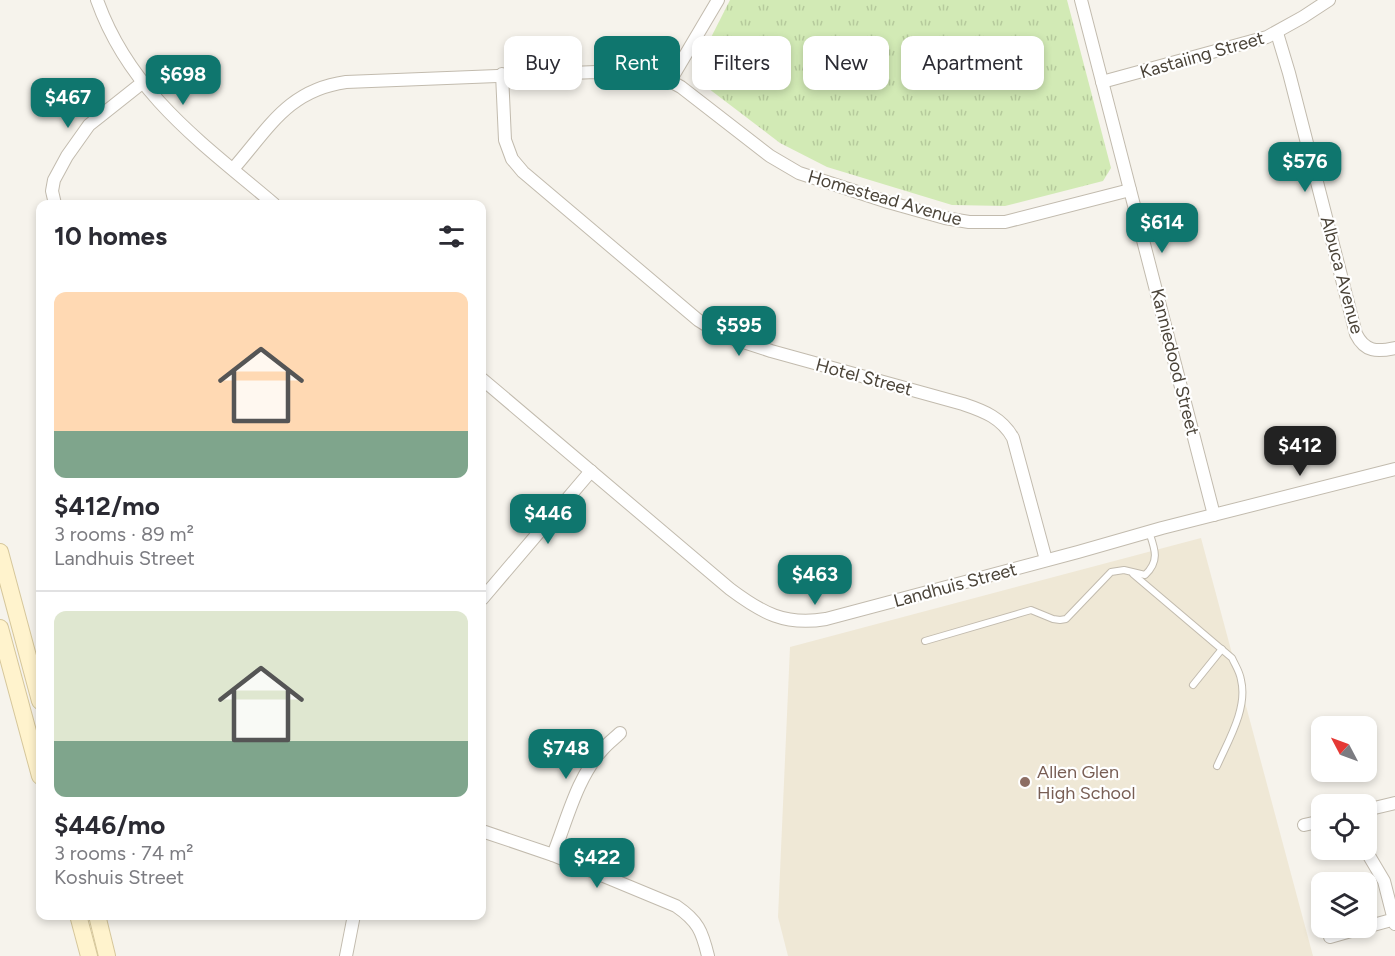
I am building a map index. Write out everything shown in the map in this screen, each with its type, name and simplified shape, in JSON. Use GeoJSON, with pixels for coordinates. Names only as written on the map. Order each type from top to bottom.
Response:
{"type":"FeatureCollection","features":[{"type":"Feature","properties":{"kind":"main road"},"geometry":{"type":"LineString","coordinates":[[0,552],[36,686]]}},
{"type":"Feature","properties":{"kind":"main road"},"geometry":{"type":"LineString","coordinates":[[0,627],[36,761]]}},
{"type":"Feature","properties":{"kind":"main road"},"geometry":{"type":"LineString","coordinates":[[79,920],[89,956]]}},
{"type":"Feature","properties":{"kind":"main road"},"geometry":{"type":"LineString","coordinates":[[98,920],[108,956]]}},
{"type":"Feature","properties":{"kind":"street"},"geometry":{"type":"LineString","coordinates":[[97,0],[112,35],[142,83],[170,115],[269,200]]}},
{"type":"Feature","properties":{"kind":"street"},"geometry":{"type":"LineString","coordinates":[[680,64],[718,0]]}},
{"type":"Feature","properties":{"kind":"street","name":"Kanniedood Street"},"geometry":{"type":"LineString","coordinates":[[1081,0],[1214,515]]}},
{"type":"Feature","properties":{"kind":"street","name":"Kastaiing Street"},"geometry":{"type":"LineString","coordinates":[[1102,82],[1250,43],[1277,33],[1329,0]]}},
{"type":"Feature","properties":{"kind":"street","name":"Albuca Avenue"},"geometry":{"type":"LineString","coordinates":[[1277,33],[1356,334],[1360,342],[1372,350],[1381,352],[1395,348]]}},
{"type":"Feature","properties":{"kind":"street","name":"Homestead Avenue"},"geometry":{"type":"LineString","coordinates":[[233,170],[290,103],[326,85],[502,74],[594,72]]}},
{"type":"Feature","properties":{"kind":"street","name":"Hotel Street"},"geometry":{"type":"LineString","coordinates":[[502,74],[505,140],[512,159],[523,172],[698,320],[722,335],[813,363],[963,404],[984,411],[1002,423],[1013,438],[1046,560]]}},
{"type":"Feature","properties":{"kind":"street"},"geometry":{"type":"LineString","coordinates":[[55,200],[52,191],[54,180],[67,156],[89,125],[142,83]]}},
{"type":"Feature","properties":{"kind":"street","name":"Homestead Avenue"},"geometry":{"type":"LineString","coordinates":[[680,87],[770,156],[799,173],[945,218],[969,222],[1005,222],[1131,190]]}},
{"type":"Feature","properties":{"kind":"street","name":"Landhuis Street"},"geometry":{"type":"LineString","coordinates":[[486,382],[752,606],[783,620],[826,619],[1395,469]]}},
{"type":"Feature","properties":{"kind":"street"},"geometry":{"type":"LineString","coordinates":[[486,594],[591,471]]}},
{"type":"Feature","properties":{"kind":"street"},"geometry":{"type":"LineString","coordinates":[[554,855],[578,790],[591,764],[603,748],[620,733]]}},
{"type":"Feature","properties":{"kind":"street"},"geometry":{"type":"LineString","coordinates":[[1377,807],[1395,803]]}},
{"type":"Feature","properties":{"kind":"street"},"geometry":{"type":"LineString","coordinates":[[1304,825],[1311,823]]}},
{"type":"Feature","properties":{"kind":"street"},"geometry":{"type":"LineString","coordinates":[[486,832],[554,855],[676,906],[692,916],[698,924],[708,956]]}},
{"type":"Feature","properties":{"kind":"street"},"geometry":{"type":"LineString","coordinates":[[1372,860],[1384,881],[1395,921],[1377,925]]}},
{"type":"Feature","properties":{"kind":"street"},"geometry":{"type":"LineString","coordinates":[[346,956],[353,920]]}},
{"type":"Feature","properties":{"kind":"lane"},"geometry":{"type":"LineString","coordinates":[[925,641],[1031,610],[1053,619],[1066,619],[1111,572],[1117,570],[1145,575],[1150,571],[1156,552],[1149,532]]}},
{"type":"Feature","properties":{"kind":"lane"},"geometry":{"type":"LineString","coordinates":[[1130,572],[1222,649],[1232,658],[1238,669],[1243,691],[1235,724],[1217,766]]}},
{"type":"Feature","properties":{"kind":"lane"},"geometry":{"type":"LineString","coordinates":[[1192,685],[1222,649]]}},
{"type":"Feature","properties":{"kind":"shaded area","name":"Allen Glen High School"},"geometry":{"type":"Polygon","coordinates":[[[1201,538],[1313,956],[788,956],[778,917],[790,647],[1201,538]]]}},
{"type":"Feature","properties":{"kind":"green space"},"geometry":{"type":"Polygon","coordinates":[[[730,0],[1067,0],[1111,168],[1103,181],[1005,206],[952,205],[827,167],[780,143],[710,90],[791,90],[791,36],[712,36],[730,0]]]}},
{"type":"Feature","properties":{"kind":"place","name":"Allen Glen High School"},"geometry":{"type":"Point","coordinates":[1025,782]}}]}
